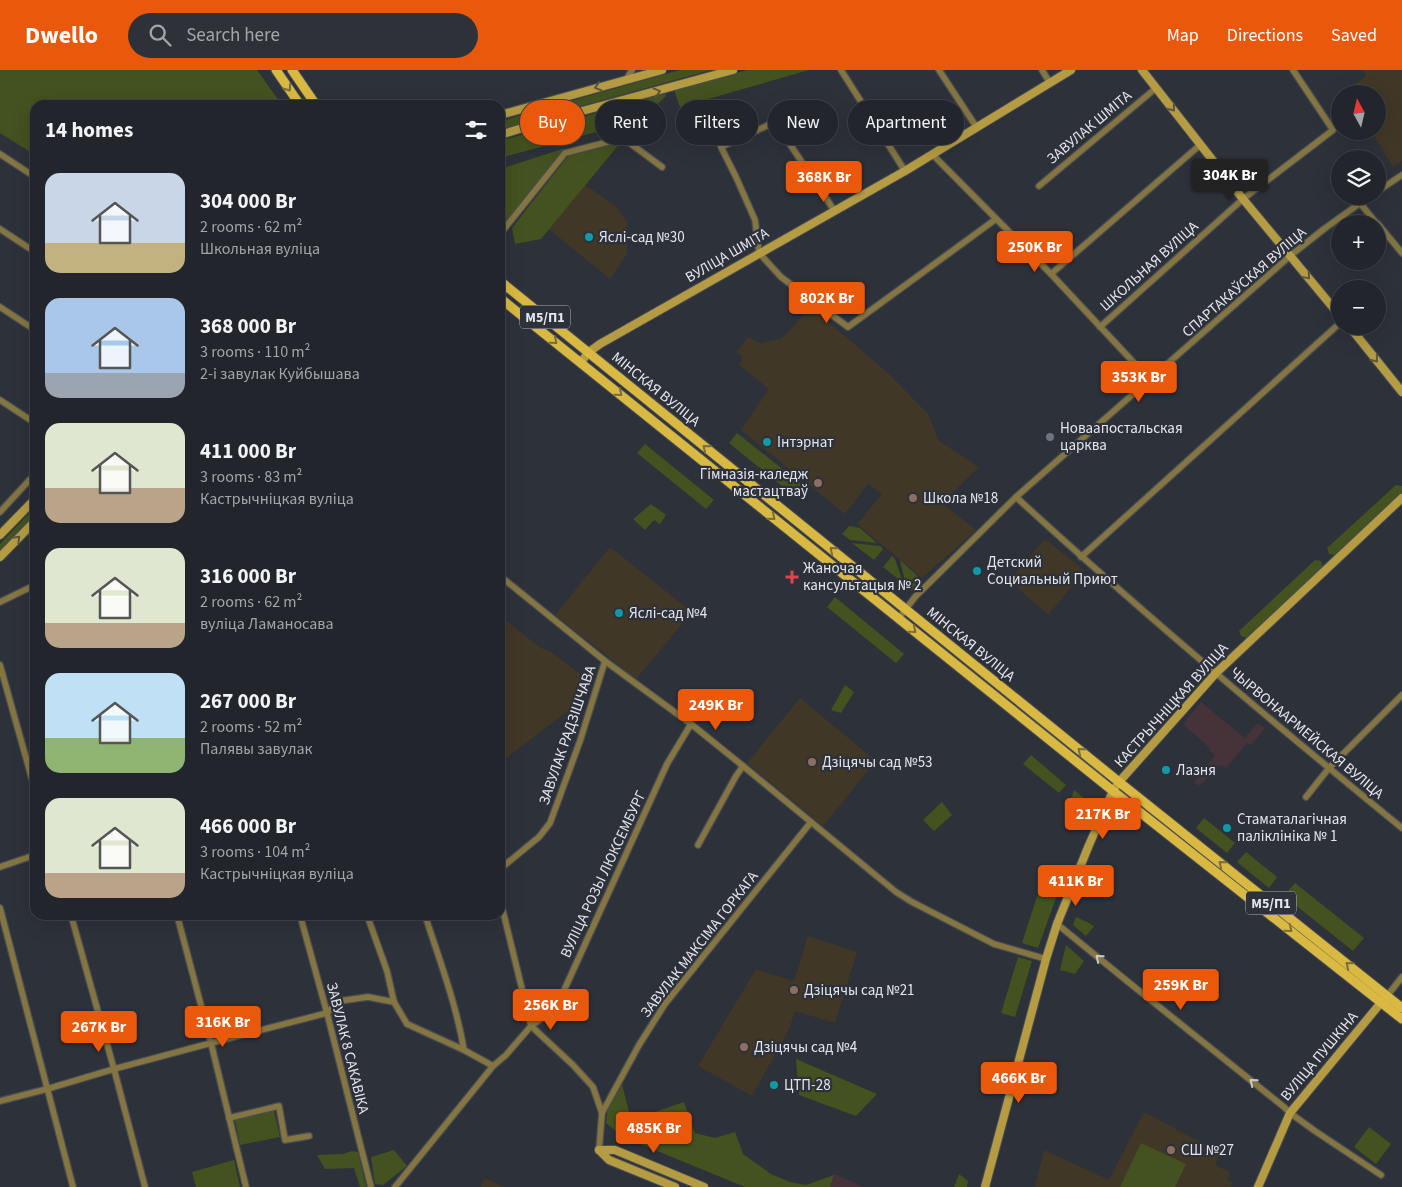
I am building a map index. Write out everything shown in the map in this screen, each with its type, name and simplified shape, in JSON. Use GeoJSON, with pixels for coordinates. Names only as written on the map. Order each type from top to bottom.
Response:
{"type":"FeatureCollection","features":[{"type":"Feature","properties":{"kind":"main road"},"geometry":{"type":"LineString","coordinates":[[276,70],[297,100]]}},
{"type":"Feature","properties":{"kind":"main road"},"geometry":{"type":"LineString","coordinates":[[292,70],[313,100]]}},
{"type":"Feature","properties":{"kind":"main road"},"geometry":{"type":"LineString","coordinates":[[554,100],[662,70]]}},
{"type":"Feature","properties":{"kind":"main road"},"geometry":{"type":"LineString","coordinates":[[585,110],[734,70]]}},
{"type":"Feature","properties":{"kind":"main road","name":"ВУЛІЦА ШМІТА"},"geometry":{"type":"LineString","coordinates":[[581,362],[589,352],[600,344],[905,171],[1072,70]]}},
{"type":"Feature","properties":{"kind":"main road"},"geometry":{"type":"LineString","coordinates":[[1142,70],[1243,199],[1331,305]]}},
{"type":"Feature","properties":{"kind":"main road"},"geometry":{"type":"LineString","coordinates":[[505,114],[520,109]]}},
{"type":"Feature","properties":{"kind":"main road"},"geometry":{"type":"LineString","coordinates":[[505,133],[520,129]]}},
{"type":"Feature","properties":{"kind":"main road","name":"МІНСКАЯ ВУЛІЦА"},"geometry":{"type":"LineString","coordinates":[[505,285],[1119,782],[1384,999],[1402,1019]]}},
{"type":"Feature","properties":{"kind":"main road","name":"МІНСКАЯ ВУЛІЦА"},"geometry":{"type":"LineString","coordinates":[[505,302],[1113,791],[1384,999],[1402,1008]]}},
{"type":"Feature","properties":{"kind":"main road"},"geometry":{"type":"LineString","coordinates":[[1356,335],[1402,392]]}},
{"type":"Feature","properties":{"kind":"main road","name":"КАСТРЫЧНІЦКАЯ ВУЛІЦА"},"geometry":{"type":"LineString","coordinates":[[986,1187],[1046,959],[1089,845],[1113,791],[1216,673],[1402,498]]}},
{"type":"Feature","properties":{"kind":"main road"},"geometry":{"type":"LineString","coordinates":[[0,535],[30,503]]}},
{"type":"Feature","properties":{"kind":"main road"},"geometry":{"type":"LineString","coordinates":[[0,557],[30,526]]}},
{"type":"Feature","properties":{"kind":"main road","name":"ВУЛІЦА ПУШКІНА"},"geometry":{"type":"LineString","coordinates":[[1258,1187],[1290,1113],[1384,999]]}},
{"type":"Feature","properties":{"kind":"main road"},"geometry":{"type":"LineString","coordinates":[[599,1150],[610,1160],[674,1187]]}},
{"type":"Feature","properties":{"kind":"main road"},"geometry":{"type":"LineString","coordinates":[[599,1150],[615,1150],[704,1187]]}},
{"type":"Feature","properties":{"kind":"street"},"geometry":{"type":"LineString","coordinates":[[626,80],[632,70]]}},
{"type":"Feature","properties":{"kind":"street"},"geometry":{"type":"LineString","coordinates":[[841,70],[905,171]]}},
{"type":"Feature","properties":{"kind":"street"},"geometry":{"type":"LineString","coordinates":[[939,70],[977,128]]}},
{"type":"Feature","properties":{"kind":"street"},"geometry":{"type":"LineString","coordinates":[[1042,70],[1050,83]]}},
{"type":"Feature","properties":{"kind":"street","name":"ШКОЛЬНАЯ ВУЛІЦА"},"geometry":{"type":"LineString","coordinates":[[1100,328],[1243,199],[1333,130],[1293,70]]}},
{"type":"Feature","properties":{"kind":"street","name":"ЗАВУЛАК ШМІТА"},"geometry":{"type":"LineString","coordinates":[[1039,186],[1156,88]]}},
{"type":"Feature","properties":{"kind":"street"},"geometry":{"type":"LineString","coordinates":[[834,210],[775,122],[721,147],[755,220],[759,253],[782,277],[848,327],[996,219]]}},
{"type":"Feature","properties":{"kind":"street"},"geometry":{"type":"LineString","coordinates":[[505,228],[565,152],[623,138],[662,168]]}},
{"type":"Feature","properties":{"kind":"street"},"geometry":{"type":"LineString","coordinates":[[1051,274],[1200,145]]}},
{"type":"Feature","properties":{"kind":"street"},"geometry":{"type":"LineString","coordinates":[[0,154],[30,174]]}},
{"type":"Feature","properties":{"kind":"street"},"geometry":{"type":"LineString","coordinates":[[932,154],[1051,274],[1150,380]]}},
{"type":"Feature","properties":{"kind":"street"},"geometry":{"type":"LineString","coordinates":[[1386,186],[1402,175]]}},
{"type":"Feature","properties":{"kind":"street","name":"СПАРТАКАЎСКАЯ ВУЛІЦА"},"geometry":{"type":"LineString","coordinates":[[898,618],[915,597],[1016,497],[1290,256],[1357,205]]}},
{"type":"Feature","properties":{"kind":"street"},"geometry":{"type":"LineString","coordinates":[[1362,205],[1370,215]]}},
{"type":"Feature","properties":{"kind":"street"},"geometry":{"type":"LineString","coordinates":[[0,230],[30,249]]}},
{"type":"Feature","properties":{"kind":"street"},"geometry":{"type":"LineString","coordinates":[[1386,234],[1402,253]]}},
{"type":"Feature","properties":{"kind":"street"},"geometry":{"type":"LineString","coordinates":[[0,307],[30,327]]}},
{"type":"Feature","properties":{"kind":"street"},"geometry":{"type":"LineString","coordinates":[[1082,557],[1331,332]]}},
{"type":"Feature","properties":{"kind":"street"},"geometry":{"type":"LineString","coordinates":[[0,400],[30,420]]}},
{"type":"Feature","properties":{"kind":"street"},"geometry":{"type":"LineString","coordinates":[[1,508],[30,479]]}},
{"type":"Feature","properties":{"kind":"street","name":"ЧЫРВОНААРМЕЙСКАЯ ВУЛІЦА"},"geometry":{"type":"LineString","coordinates":[[1016,497],[1216,673],[1402,828]]}},
{"type":"Feature","properties":{"kind":"street","name":"ЗАВУЛАК РАДЗІШЧАВА"},"geometry":{"type":"LineString","coordinates":[[505,580],[605,661],[580,741],[550,822],[539,837],[505,865]]}},
{"type":"Feature","properties":{"kind":"street"},"geometry":{"type":"LineString","coordinates":[[0,602],[30,587]]}},
{"type":"Feature","properties":{"kind":"street"},"geometry":{"type":"LineString","coordinates":[[605,661],[691,724],[896,892],[994,944],[1046,959]]}},
{"type":"Feature","properties":{"kind":"street"},"geometry":{"type":"LineString","coordinates":[[0,665],[30,772]]}},
{"type":"Feature","properties":{"kind":"street"},"geometry":{"type":"LineString","coordinates":[[1306,797],[1329,768],[1402,695]]}},
{"type":"Feature","properties":{"kind":"street","name":"ВУЛІЦА РОЗЫ ЛЮКСЕМБУРГ"},"geometry":{"type":"LineString","coordinates":[[395,1187],[493,1066],[506,1055],[531,1026],[556,1008],[667,764],[691,724]]}},
{"type":"Feature","properties":{"kind":"street"},"geometry":{"type":"LineString","coordinates":[[698,845],[743,766]]}},
{"type":"Feature","properties":{"kind":"street","name":"ЗАВУЛАК МАКСІМА ГОРКАГА"},"geometry":{"type":"LineString","coordinates":[[602,1112],[639,1045],[665,1004],[810,822]]}},
{"type":"Feature","properties":{"kind":"street"},"geometry":{"type":"LineString","coordinates":[[0,867],[30,856]]}},
{"type":"Feature","properties":{"kind":"street"},"geometry":{"type":"LineString","coordinates":[[0,908],[73,1187]]}},
{"type":"Feature","properties":{"kind":"street"},"geometry":{"type":"LineString","coordinates":[[505,919],[531,1026],[573,1065],[593,1087],[602,1112],[599,1150]]}},
{"type":"Feature","properties":{"kind":"street"},"geometry":{"type":"LineString","coordinates":[[72,920],[145,1187]]}},
{"type":"Feature","properties":{"kind":"street"},"geometry":{"type":"LineString","coordinates":[[178,920],[246,1187]]}},
{"type":"Feature","properties":{"kind":"street","name":"ЗАВУЛАК 8 САКАВІКА"},"geometry":{"type":"LineString","coordinates":[[301,920],[371,1187]]}},
{"type":"Feature","properties":{"kind":"street"},"geometry":{"type":"LineString","coordinates":[[369,920],[387,971],[394,1002],[406,1024],[464,1050],[493,1066]]}},
{"type":"Feature","properties":{"kind":"street"},"geometry":{"type":"LineString","coordinates":[[427,920],[455,1008],[464,1050]]}},
{"type":"Feature","properties":{"kind":"street"},"geometry":{"type":"LineString","coordinates":[[1058,924],[1290,1113],[1381,1175]]}},
{"type":"Feature","properties":{"kind":"street","name":"ВУЛІЦА ПУШКІНА"},"geometry":{"type":"LineString","coordinates":[[1384,999],[1402,977]]}},
{"type":"Feature","properties":{"kind":"street"},"geometry":{"type":"LineString","coordinates":[[0,1101],[48,1090],[114,1069],[327,1013],[339,1001],[368,997],[394,1002]]}},
{"type":"Feature","properties":{"kind":"street"},"geometry":{"type":"LineString","coordinates":[[229,1118],[279,1106],[285,1140],[309,1136]]}},
{"type":"Feature","properties":{"kind":"shaded area"},"geometry":{"type":"Polygon","coordinates":[[[1363,70],[1402,70],[1402,161],[1393,167],[1386,156],[1386,150],[1383,150],[1376,140],[1386,140],[1386,85],[1353,85],[1366,76],[1363,70]]]}},
{"type":"Feature","properties":{"kind":"shaded area"},"geometry":{"type":"Polygon","coordinates":[[[585,185],[618,208],[627,222],[627,254],[610,279],[549,229],[585,185]]]}},
{"type":"Feature","properties":{"kind":"shaded area"},"geometry":{"type":"Polygon","coordinates":[[[811,307],[889,374],[928,414],[939,441],[979,467],[942,503],[976,530],[922,578],[857,524],[882,494],[868,484],[845,514],[741,430],[769,389],[739,365],[742,357],[736,352],[748,337],[760,343],[781,339],[811,307]]]}},
{"type":"Feature","properties":{"kind":"shaded area"},"geometry":{"type":"Polygon","coordinates":[[[1045,539],[1085,571],[1048,615],[1009,580],[1045,539]]]}},
{"type":"Feature","properties":{"kind":"shaded area"},"geometry":{"type":"Polygon","coordinates":[[[610,547],[692,612],[636,679],[555,615],[610,547]]]}},
{"type":"Feature","properties":{"kind":"shaded area"},"geometry":{"type":"Polygon","coordinates":[[[505,620],[541,648],[551,652],[591,682],[573,707],[505,759],[505,620]]]}},
{"type":"Feature","properties":{"kind":"shaded area","name":"Дзіцячы сад №53"},"geometry":{"type":"Polygon","coordinates":[[[800,698],[876,761],[823,826],[747,763],[800,698]]]}},
{"type":"Feature","properties":{"kind":"shaded area"},"geometry":{"type":"Polygon","coordinates":[[[1201,702],[1245,738],[1258,723],[1265,728],[1251,745],[1247,743],[1226,768],[1222,765],[1216,768],[1199,786],[1194,782],[1215,755],[1209,750],[1210,748],[1183,724],[1201,702]]]}},
{"type":"Feature","properties":{"kind":"shaded area"},"geometry":{"type":"Polygon","coordinates":[[[808,936],[857,952],[835,1023],[795,1011],[789,1029],[752,1096],[698,1066],[756,969],[794,981],[808,936]]]}},
{"type":"Feature","properties":{"kind":"shaded area","name":"СШ №27"},"geometry":{"type":"Polygon","coordinates":[[[1144,1112],[1221,1151],[1215,1165],[1230,1172],[1227,1180],[1233,1183],[1231,1187],[1035,1187],[1044,1150],[1109,1180],[1144,1112]]]}},
{"type":"Feature","properties":{"kind":"shaded area"},"geometry":{"type":"Polygon","coordinates":[[[835,1174],[863,1187],[830,1187],[835,1174]]]}},
{"type":"Feature","properties":{"kind":"shaded area"},"geometry":{"type":"Polygon","coordinates":[[[484,1178],[504,1187],[481,1187],[484,1178]]]}},
{"type":"Feature","properties":{"kind":"green space"},"geometry":{"type":"Polygon","coordinates":[[[0,70],[257,70],[278,100],[30,100],[30,152],[0,133],[0,70]]]}},
{"type":"Feature","properties":{"kind":"green space"},"geometry":{"type":"Polygon","coordinates":[[[680,70],[711,70],[603,100],[595,100],[595,102],[585,105],[585,100],[574,100],[680,70]]]}},
{"type":"Feature","properties":{"kind":"green space"},"geometry":{"type":"Polygon","coordinates":[[[747,70],[809,70],[704,100],[678,100],[674,90],[747,70]]]}},
{"type":"Feature","properties":{"kind":"green space"},"geometry":{"type":"Polygon","coordinates":[[[665,93],[666,96],[662,100],[641,100],[665,93]]]}},
{"type":"Feature","properties":{"kind":"green space"},"geometry":{"type":"Polygon","coordinates":[[[595,113],[595,132],[585,135],[585,116],[595,113]]]}},
{"type":"Feature","properties":{"kind":"green space"},"geometry":{"type":"Polygon","coordinates":[[[520,115],[520,124],[505,128],[505,120],[520,115]]]}},
{"type":"Feature","properties":{"kind":"green space"},"geometry":{"type":"Polygon","coordinates":[[[520,135],[520,145],[548,145],[505,157],[505,140],[520,135]]]}},
{"type":"Feature","properties":{"kind":"green space"},"geometry":{"type":"Polygon","coordinates":[[[610,145],[619,145],[541,239],[515,244],[512,228],[568,156],[610,145]]]}},
{"type":"Feature","properties":{"kind":"green space"},"geometry":{"type":"Polygon","coordinates":[[[565,148],[505,223],[505,167],[565,148]]]}},
{"type":"Feature","properties":{"kind":"green space"},"geometry":{"type":"Polygon","coordinates":[[[737,433],[805,487],[805,490],[798,499],[729,443],[737,433]]]}},
{"type":"Feature","properties":{"kind":"green space"},"geometry":{"type":"Polygon","coordinates":[[[645,444],[714,500],[706,509],[637,453],[645,444]]]}},
{"type":"Feature","properties":{"kind":"green space"},"geometry":{"type":"Polygon","coordinates":[[[1396,485],[1402,486],[1402,493],[1335,555],[1329,554],[1327,548],[1396,485]]]}},
{"type":"Feature","properties":{"kind":"green space"},"geometry":{"type":"Polygon","coordinates":[[[651,504],[666,515],[660,524],[654,520],[645,530],[633,519],[651,504]]]}},
{"type":"Feature","properties":{"kind":"green space"},"geometry":{"type":"Polygon","coordinates":[[[30,512],[30,519],[0,551],[0,544],[30,512]]]}},
{"type":"Feature","properties":{"kind":"green space"},"geometry":{"type":"Polygon","coordinates":[[[849,526],[860,528],[877,543],[850,540],[842,534],[849,526]]]}},
{"type":"Feature","properties":{"kind":"green space"},"geometry":{"type":"Polygon","coordinates":[[[852,543],[880,546],[883,549],[874,560],[852,543]]]}},
{"type":"Feature","properties":{"kind":"green space"},"geometry":{"type":"Polygon","coordinates":[[[892,556],[895,559],[903,583],[883,567],[892,556]]]}},
{"type":"Feature","properties":{"kind":"green space"},"geometry":{"type":"Polygon","coordinates":[[[900,560],[923,581],[914,591],[906,586],[900,560]]]}},
{"type":"Feature","properties":{"kind":"green space"},"geometry":{"type":"Polygon","coordinates":[[[1315,560],[1321,561],[1323,567],[1246,638],[1241,636],[1239,631],[1315,560]]]}},
{"type":"Feature","properties":{"kind":"green space"},"geometry":{"type":"Polygon","coordinates":[[[835,597],[904,654],[896,663],[827,607],[835,597]]]}},
{"type":"Feature","properties":{"kind":"green space"},"geometry":{"type":"Polygon","coordinates":[[[845,685],[854,692],[841,713],[831,710],[845,685]]]}},
{"type":"Feature","properties":{"kind":"green space"},"geometry":{"type":"Polygon","coordinates":[[[1031,755],[1066,785],[1059,793],[1023,764],[1031,755]]]}},
{"type":"Feature","properties":{"kind":"green space"},"geometry":{"type":"Polygon","coordinates":[[[1074,790],[1086,800],[1069,805],[1074,790]]]}},
{"type":"Feature","properties":{"kind":"green space"},"geometry":{"type":"Polygon","coordinates":[[[942,802],[952,815],[934,831],[923,820],[942,802]]]}},
{"type":"Feature","properties":{"kind":"green space"},"geometry":{"type":"Polygon","coordinates":[[[1086,804],[1077,831],[1067,813],[1068,810],[1086,804]]]}},
{"type":"Feature","properties":{"kind":"green space"},"geometry":{"type":"Polygon","coordinates":[[[1204,818],[1235,843],[1227,853],[1196,828],[1204,818]]]}},
{"type":"Feature","properties":{"kind":"green space"},"geometry":{"type":"Polygon","coordinates":[[[1246,852],[1277,877],[1269,888],[1237,862],[1246,852]]]}},
{"type":"Feature","properties":{"kind":"green space"},"geometry":{"type":"Polygon","coordinates":[[[1042,881],[1060,887],[1038,948],[1022,943],[1042,881]]]}},
{"type":"Feature","properties":{"kind":"green space"},"geometry":{"type":"Polygon","coordinates":[[[1295,883],[1364,938],[1353,951],[1284,896],[1295,883]]]}},
{"type":"Feature","properties":{"kind":"green space"},"geometry":{"type":"Polygon","coordinates":[[[1076,917],[1094,926],[1086,936],[1073,925],[1076,917]]]}},
{"type":"Feature","properties":{"kind":"green space"},"geometry":{"type":"Polygon","coordinates":[[[1066,945],[1084,961],[1075,974],[1060,970],[1066,945]]]}},
{"type":"Feature","properties":{"kind":"green space"},"geometry":{"type":"Polygon","coordinates":[[[1018,957],[1032,961],[1015,1017],[1001,1013],[1018,957]]]}},
{"type":"Feature","properties":{"kind":"green space"},"geometry":{"type":"Polygon","coordinates":[[[796,1059],[877,1094],[856,1116],[799,1095],[796,1059]]]}},
{"type":"Feature","properties":{"kind":"green space"},"geometry":{"type":"Polygon","coordinates":[[[622,1084],[631,1120],[684,1102],[695,1133],[715,1138],[735,1132],[743,1154],[771,1174],[790,1182],[806,1185],[834,1175],[830,1187],[745,1187],[623,1137],[606,1123],[608,1109],[622,1084]]]}},
{"type":"Feature","properties":{"kind":"green space"},"geometry":{"type":"Polygon","coordinates":[[[274,1111],[280,1137],[240,1145],[235,1120],[274,1111]]]}},
{"type":"Feature","properties":{"kind":"green space"},"geometry":{"type":"Polygon","coordinates":[[[1369,1127],[1391,1144],[1376,1164],[1354,1147],[1369,1127]]]}},
{"type":"Feature","properties":{"kind":"green space"},"geometry":{"type":"Polygon","coordinates":[[[1141,1143],[1186,1164],[1175,1187],[1120,1187],[1141,1143]]]}},
{"type":"Feature","properties":{"kind":"green space"},"geometry":{"type":"Polygon","coordinates":[[[394,1150],[407,1166],[383,1185],[375,1184],[371,1157],[394,1150]]]}},
{"type":"Feature","properties":{"kind":"green space"},"geometry":{"type":"Polygon","coordinates":[[[352,1151],[358,1152],[366,1187],[360,1187],[354,1168],[325,1169],[317,1155],[343,1154],[352,1151]]]}},
{"type":"Feature","properties":{"kind":"green space"},"geometry":{"type":"Polygon","coordinates":[[[234,1160],[240,1187],[196,1187],[192,1172],[234,1160]]]}},
{"type":"Feature","properties":{"kind":"green space"},"geometry":{"type":"Polygon","coordinates":[[[959,1174],[968,1181],[967,1187],[954,1187],[959,1174]]]}},
{"type":"Feature","properties":{"kind":"place","name":"Яслі-сад №30"},"geometry":{"type":"Point","coordinates":[589,237]}},
{"type":"Feature","properties":{"kind":"place","name":"Новаапостальская царква"},"geometry":{"type":"Point","coordinates":[1050,437]}},
{"type":"Feature","properties":{"kind":"place","name":"Інтэрнат"},"geometry":{"type":"Point","coordinates":[767,442]}},
{"type":"Feature","properties":{"kind":"place","name":"Гімназія-каледж мастацтваў"},"geometry":{"type":"Point","coordinates":[818,483]}},
{"type":"Feature","properties":{"kind":"place","name":"Школа №18"},"geometry":{"type":"Point","coordinates":[913,498]}},
{"type":"Feature","properties":{"kind":"place","name":"Детский Социальный Приют"},"geometry":{"type":"Point","coordinates":[977,571]}},
{"type":"Feature","properties":{"kind":"place","name":"Жаночая кансультацыя № 2"},"geometry":{"type":"Point","coordinates":[792,577]}},
{"type":"Feature","properties":{"kind":"place","name":"Яслі-сад №4"},"geometry":{"type":"Point","coordinates":[619,613]}},
{"type":"Feature","properties":{"kind":"place","name":"Дзіцячы сад №53"},"geometry":{"type":"Point","coordinates":[812,762]}},
{"type":"Feature","properties":{"kind":"place","name":"Лазня"},"geometry":{"type":"Point","coordinates":[1166,770]}},
{"type":"Feature","properties":{"kind":"place","name":"Стаматалагічная паліклініка № 1"},"geometry":{"type":"Point","coordinates":[1227,828]}},
{"type":"Feature","properties":{"kind":"place","name":"Дзіцячы сад №21"},"geometry":{"type":"Point","coordinates":[794,990]}},
{"type":"Feature","properties":{"kind":"place","name":"Дзіцячы сад №4"},"geometry":{"type":"Point","coordinates":[744,1047]}},
{"type":"Feature","properties":{"kind":"place","name":"ЦТП-28"},"geometry":{"type":"Point","coordinates":[774,1085]}},
{"type":"Feature","properties":{"kind":"place","name":"СШ №27"},"geometry":{"type":"Point","coordinates":[1171,1150]}}]}
